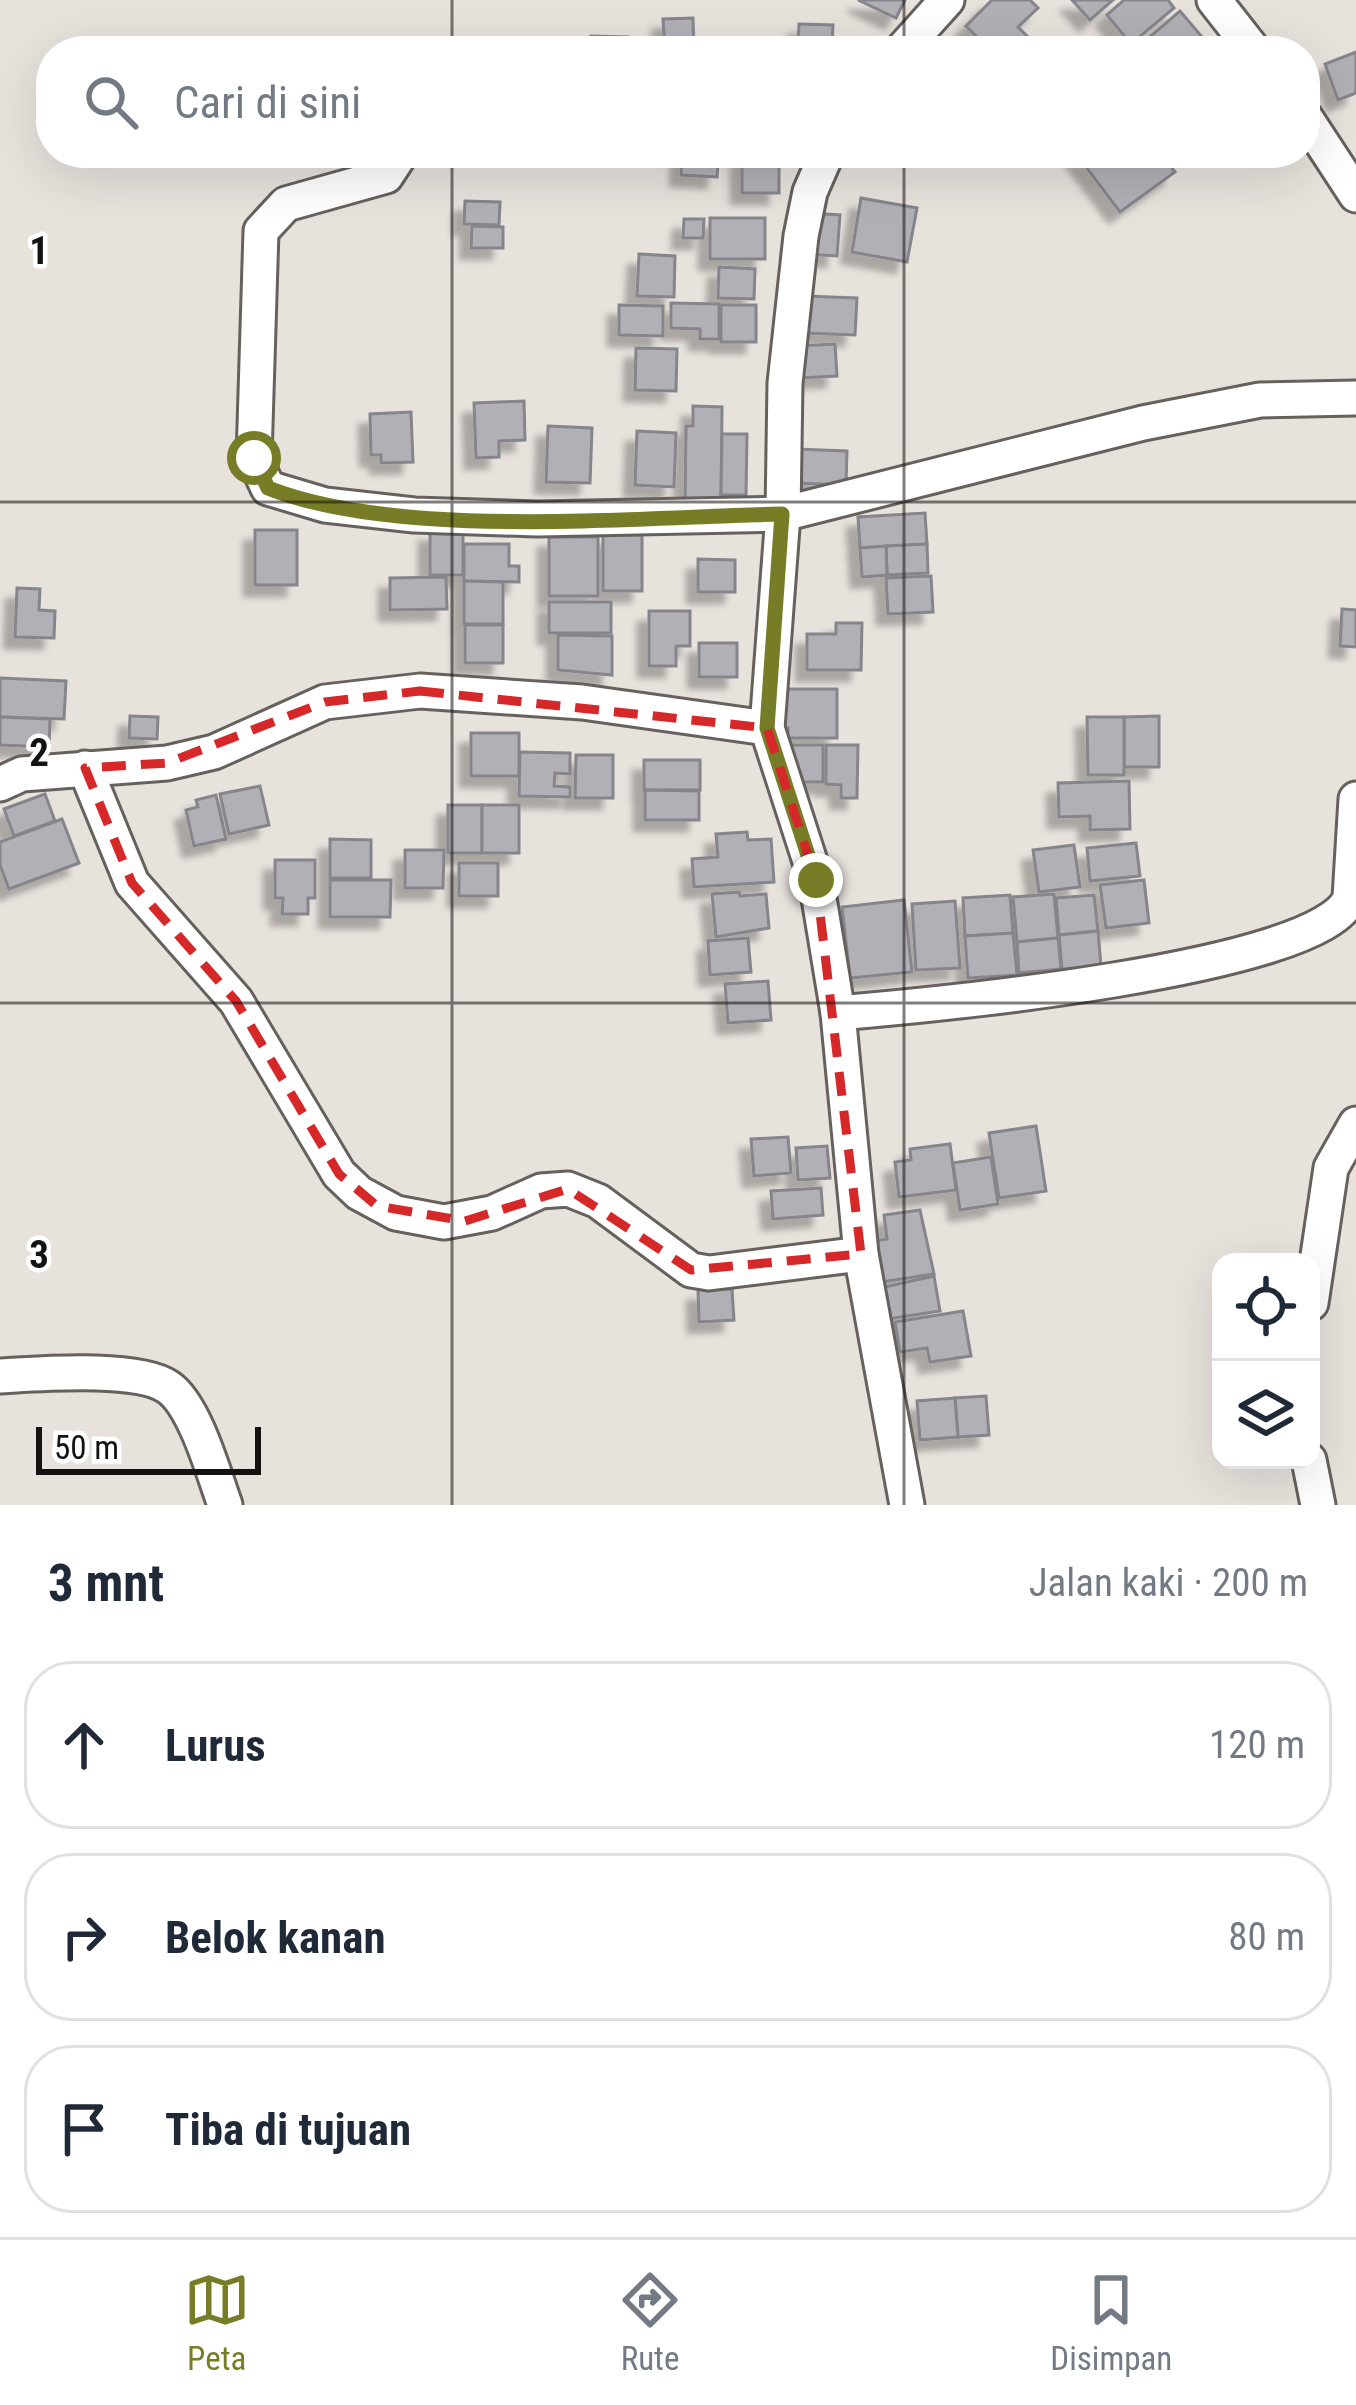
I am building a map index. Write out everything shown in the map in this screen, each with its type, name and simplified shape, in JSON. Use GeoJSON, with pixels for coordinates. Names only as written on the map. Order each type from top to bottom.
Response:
{"type":"FeatureCollection","features":[{"type":"Feature","properties":{"kind":"street"},"geometry":{"type":"LineString","coordinates":[[915,36],[947,0]]}},
{"type":"Feature","properties":{"kind":"street"},"geometry":{"type":"LineString","coordinates":[[1214,0],[1242,36]]}},
{"type":"Feature","properties":{"kind":"street"},"geometry":{"type":"LineString","coordinates":[[1320,140],[1356,195]]}},
{"type":"Feature","properties":{"kind":"street"},"geometry":{"type":"LineString","coordinates":[[391,168],[386,176],[286,203],[261,230],[254,458],[268,488],[325,505],[414,515],[538,519],[782,514],[1143,423],[1259,400],[1356,398]]}},
{"type":"Feature","properties":{"kind":"street"},"geometry":{"type":"LineString","coordinates":[[820,168],[801,236],[784,382],[782,514],[767,728],[808,848],[838,1013],[861,1254],[907,1505]]}},
{"type":"Feature","properties":{"kind":"street"},"geometry":{"type":"LineString","coordinates":[[0,784],[22,774],[167,763],[214,752],[325,702],[420,691],[582,702],[767,728]]}},
{"type":"Feature","properties":{"kind":"street"},"geometry":{"type":"LineString","coordinates":[[85,768],[132,883],[236,1001],[338,1174],[376,1206],[423,1219],[465,1221],[541,1191],[568,1189],[598,1201],[691,1270],[709,1273],[861,1254]]}},
{"type":"Feature","properties":{"kind":"street"},"geometry":{"type":"LineString","coordinates":[[838,1013],[987,1001],[1203,963],[1318,930],[1345,911],[1354,873],[1356,799]]}},
{"type":"Feature","properties":{"kind":"street"},"geometry":{"type":"LineString","coordinates":[[1318,1253],[1331,1168],[1356,1124]]}},
{"type":"Feature","properties":{"kind":"street"},"geometry":{"type":"LineString","coordinates":[[0,1376],[143,1378],[171,1388],[201,1438],[225,1505]]}},
{"type":"Feature","properties":{"kind":"street"},"geometry":{"type":"LineString","coordinates":[[1311,1469],[1318,1505]]}},
{"type":"Feature","properties":{"kind":"highlighted area"},"geometry":{"type":"Polygon","coordinates":[[[420,691],[767,728],[816,880],[861,1254],[691,1270],[568,1189],[465,1221],[377,1206],[339,1174],[236,1001],[132,883],[85,768],[167,763],[325,702],[420,691]]]}},
{"type":"Feature","properties":{"kind":"building"},"geometry":{"type":"Polygon","coordinates":[[[858,0],[905,0],[896,18],[858,0]]]}},
{"type":"Feature","properties":{"kind":"building"},"geometry":{"type":"Polygon","coordinates":[[[992,0],[1030,0],[1038,8],[1018,27],[1027,36],[976,36],[966,26],[992,0]]]}},
{"type":"Feature","properties":{"kind":"building"},"geometry":{"type":"Polygon","coordinates":[[[1072,0],[1113,0],[1090,20],[1072,0]]]}},
{"type":"Feature","properties":{"kind":"building"},"geometry":{"type":"Polygon","coordinates":[[[1124,0],[1168,0],[1174,8],[1141,36],[1124,36],[1107,15],[1124,0]]]}},
{"type":"Feature","properties":{"kind":"building"},"geometry":{"type":"Polygon","coordinates":[[[1180,11],[1201,36],[1151,36],[1180,11]]]}},
{"type":"Feature","properties":{"kind":"building"},"geometry":{"type":"Polygon","coordinates":[[[693,18],[694,36],[664,36],[663,19],[693,18]]]}},
{"type":"Feature","properties":{"kind":"building"},"geometry":{"type":"Polygon","coordinates":[[[799,24],[833,25],[832,36],[798,36],[799,24]]]}},
{"type":"Feature","properties":{"kind":"building"},"geometry":{"type":"Polygon","coordinates":[[[1356,52],[1356,93],[1338,100],[1325,64],[1356,52]]]}},
{"type":"Feature","properties":{"kind":"building"},"geometry":{"type":"Polygon","coordinates":[[[681,168],[718,168],[717,177],[681,175],[681,168]]]}},
{"type":"Feature","properties":{"kind":"building"},"geometry":{"type":"Polygon","coordinates":[[[742,168],[779,168],[779,193],[742,193],[742,168]]]}},
{"type":"Feature","properties":{"kind":"building"},"geometry":{"type":"Polygon","coordinates":[[[1087,168],[1172,168],[1175,172],[1120,212],[1087,168]]]}},
{"type":"Feature","properties":{"kind":"building"},"geometry":{"type":"Polygon","coordinates":[[[861,198],[917,208],[907,262],[852,252],[861,198]]]}},
{"type":"Feature","properties":{"kind":"building"},"geometry":{"type":"Polygon","coordinates":[[[465,201],[500,202],[499,225],[464,224],[465,201]]]}},
{"type":"Feature","properties":{"kind":"building"},"geometry":{"type":"Polygon","coordinates":[[[809,213],[840,215],[837,256],[806,254],[809,213]]]}},
{"type":"Feature","properties":{"kind":"building"},"geometry":{"type":"Polygon","coordinates":[[[710,218],[765,218],[765,259],[710,259],[710,218]]]}},
{"type":"Feature","properties":{"kind":"building"},"geometry":{"type":"Polygon","coordinates":[[[684,219],[704,219],[703,238],[683,238],[684,219]]]}},
{"type":"Feature","properties":{"kind":"building"},"geometry":{"type":"Polygon","coordinates":[[[472,226],[503,227],[503,248],[471,248],[472,226]]]}},
{"type":"Feature","properties":{"kind":"building"},"geometry":{"type":"Polygon","coordinates":[[[639,254],[675,256],[674,297],[637,296],[639,254]]]}},
{"type":"Feature","properties":{"kind":"building"},"geometry":{"type":"Polygon","coordinates":[[[719,267],[755,269],[754,299],[718,298],[719,267]]]}},
{"type":"Feature","properties":{"kind":"building"},"geometry":{"type":"Polygon","coordinates":[[[804,296],[857,298],[855,335],[802,333],[804,296]]]}},
{"type":"Feature","properties":{"kind":"building"},"geometry":{"type":"Polygon","coordinates":[[[671,303],[719,304],[719,339],[700,339],[700,329],[671,328],[671,303]]]}},
{"type":"Feature","properties":{"kind":"building"},"geometry":{"type":"Polygon","coordinates":[[[619,305],[663,306],[663,336],[619,335],[619,305]]]}},
{"type":"Feature","properties":{"kind":"building"},"geometry":{"type":"Polygon","coordinates":[[[721,305],[756,305],[756,342],[721,342],[721,305]]]}},
{"type":"Feature","properties":{"kind":"building"},"geometry":{"type":"Polygon","coordinates":[[[835,344],[837,376],[799,378],[798,346],[835,344]]]}},
{"type":"Feature","properties":{"kind":"building"},"geometry":{"type":"Polygon","coordinates":[[[636,348],[677,349],[676,391],[635,390],[636,348]]]}},
{"type":"Feature","properties":{"kind":"building"},"geometry":{"type":"Polygon","coordinates":[[[524,401],[525,440],[499,441],[499,457],[476,458],[474,403],[524,401]]]}},
{"type":"Feature","properties":{"kind":"building"},"geometry":{"type":"Polygon","coordinates":[[[693,406],[722,407],[721,503],[685,502],[686,426],[693,426],[693,406]]]}},
{"type":"Feature","properties":{"kind":"building"},"geometry":{"type":"Polygon","coordinates":[[[411,412],[413,462],[381,463],[381,455],[371,455],[370,414],[411,412]]]}},
{"type":"Feature","properties":{"kind":"building"},"geometry":{"type":"Polygon","coordinates":[[[548,426],[592,428],[590,483],[546,482],[548,426]]]}},
{"type":"Feature","properties":{"kind":"building"},"geometry":{"type":"Polygon","coordinates":[[[637,431],[676,433],[674,487],[635,485],[637,431]]]}},
{"type":"Feature","properties":{"kind":"building"},"geometry":{"type":"Polygon","coordinates":[[[722,434],[747,434],[746,495],[721,495],[722,434]]]}},
{"type":"Feature","properties":{"kind":"building"},"geometry":{"type":"Polygon","coordinates":[[[795,449],[847,451],[846,485],[794,483],[795,449]]]}},
{"type":"Feature","properties":{"kind":"building"},"geometry":{"type":"Polygon","coordinates":[[[925,513],[927,544],[860,548],[858,517],[925,513]]]}},
{"type":"Feature","properties":{"kind":"building"},"geometry":{"type":"Polygon","coordinates":[[[255,530],[297,530],[297,585],[255,585],[255,530]]]}},
{"type":"Feature","properties":{"kind":"building"},"geometry":{"type":"Polygon","coordinates":[[[430,531],[463,532],[463,575],[430,575],[430,531]]]}},
{"type":"Feature","properties":{"kind":"building"},"geometry":{"type":"Polygon","coordinates":[[[603,535],[642,535],[642,591],[603,591],[603,535]]]}},
{"type":"Feature","properties":{"kind":"building"},"geometry":{"type":"Polygon","coordinates":[[[549,537],[598,537],[598,596],[549,596],[549,537]]]}},
{"type":"Feature","properties":{"kind":"building"},"geometry":{"type":"Polygon","coordinates":[[[464,544],[509,544],[509,566],[519,566],[519,582],[464,581],[464,544]]]}},
{"type":"Feature","properties":{"kind":"building"},"geometry":{"type":"Polygon","coordinates":[[[927,544],[928,573],[887,575],[886,546],[927,544]]]}},
{"type":"Feature","properties":{"kind":"building"},"geometry":{"type":"Polygon","coordinates":[[[886,546],[887,575],[862,577],[860,548],[886,546]]]}},
{"type":"Feature","properties":{"kind":"building"},"geometry":{"type":"Polygon","coordinates":[[[698,559],[735,560],[735,592],[698,592],[698,559]]]}},
{"type":"Feature","properties":{"kind":"building"},"geometry":{"type":"Polygon","coordinates":[[[931,576],[933,612],[888,614],[886,578],[931,576]]]}},
{"type":"Feature","properties":{"kind":"building"},"geometry":{"type":"Polygon","coordinates":[[[446,577],[447,609],[390,610],[390,578],[446,577]]]}},
{"type":"Feature","properties":{"kind":"building"},"geometry":{"type":"Polygon","coordinates":[[[464,581],[503,582],[503,624],[464,624],[464,581]]]}},
{"type":"Feature","properties":{"kind":"building"},"geometry":{"type":"Polygon","coordinates":[[[17,588],[40,589],[39,610],[55,611],[54,638],[15,637],[17,588]]]}},
{"type":"Feature","properties":{"kind":"building"},"geometry":{"type":"Polygon","coordinates":[[[549,602],[611,602],[611,633],[549,633],[549,602]]]}},
{"type":"Feature","properties":{"kind":"building"},"geometry":{"type":"Polygon","coordinates":[[[1342,609],[1356,610],[1356,647],[1340,646],[1342,609]]]}},
{"type":"Feature","properties":{"kind":"building"},"geometry":{"type":"Polygon","coordinates":[[[649,611],[690,611],[690,646],[676,646],[676,666],[649,666],[649,611]]]}},
{"type":"Feature","properties":{"kind":"building"},"geometry":{"type":"Polygon","coordinates":[[[836,623],[862,623],[861,670],[807,670],[807,634],[836,634],[836,623]]]}},
{"type":"Feature","properties":{"kind":"building"},"geometry":{"type":"Polygon","coordinates":[[[465,625],[503,625],[503,663],[465,663],[465,625]]]}},
{"type":"Feature","properties":{"kind":"building"},"geometry":{"type":"Polygon","coordinates":[[[558,635],[612,636],[612,675],[558,670],[558,635]]]}},
{"type":"Feature","properties":{"kind":"building"},"geometry":{"type":"Polygon","coordinates":[[[699,643],[737,643],[737,677],[699,677],[699,643]]]}},
{"type":"Feature","properties":{"kind":"building"},"geometry":{"type":"Polygon","coordinates":[[[0,678],[66,681],[64,719],[0,717],[0,678]]]}},
{"type":"Feature","properties":{"kind":"building"},"geometry":{"type":"Polygon","coordinates":[[[788,689],[837,689],[837,738],[788,738],[788,728],[781,728],[788,689]]]}},
{"type":"Feature","properties":{"kind":"building"},"geometry":{"type":"Polygon","coordinates":[[[130,716],[158,717],[157,739],[129,738],[130,716]]]}},
{"type":"Feature","properties":{"kind":"building"},"geometry":{"type":"Polygon","coordinates":[[[1159,716],[1159,767],[1124,767],[1124,717],[1159,716]]]}},
{"type":"Feature","properties":{"kind":"building"},"geometry":{"type":"Polygon","coordinates":[[[0,717],[50,719],[49,747],[0,745],[0,717]]]}},
{"type":"Feature","properties":{"kind":"building"},"geometry":{"type":"Polygon","coordinates":[[[1087,717],[1124,717],[1124,775],[1088,775],[1087,717]]]}},
{"type":"Feature","properties":{"kind":"building"},"geometry":{"type":"Polygon","coordinates":[[[471,733],[519,733],[519,776],[471,776],[471,733]]]}},
{"type":"Feature","properties":{"kind":"building"},"geometry":{"type":"Polygon","coordinates":[[[788,745],[823,745],[823,782],[788,782],[788,745]]]}},
{"type":"Feature","properties":{"kind":"building"},"geometry":{"type":"Polygon","coordinates":[[[826,745],[858,745],[857,798],[841,798],[841,785],[826,784],[826,745]]]}},
{"type":"Feature","properties":{"kind":"building"},"geometry":{"type":"Polygon","coordinates":[[[520,752],[570,753],[570,774],[555,773],[554,786],[570,787],[570,797],[519,796],[520,752]]]}},
{"type":"Feature","properties":{"kind":"building"},"geometry":{"type":"Polygon","coordinates":[[[576,755],[613,755],[613,798],[575,798],[576,755]]]}},
{"type":"Feature","properties":{"kind":"building"},"geometry":{"type":"Polygon","coordinates":[[[644,760],[700,760],[700,790],[644,790],[644,760]]]}},
{"type":"Feature","properties":{"kind":"building"},"geometry":{"type":"Polygon","coordinates":[[[1129,781],[1130,829],[1090,830],[1090,816],[1059,817],[1058,783],[1129,781]]]}},
{"type":"Feature","properties":{"kind":"building"},"geometry":{"type":"Polygon","coordinates":[[[260,786],[269,825],[229,834],[220,794],[260,786]]]}},
{"type":"Feature","properties":{"kind":"building"},"geometry":{"type":"Polygon","coordinates":[[[645,790],[699,791],[699,820],[645,820],[645,790]]]}},
{"type":"Feature","properties":{"kind":"building"},"geometry":{"type":"Polygon","coordinates":[[[45,794],[55,821],[14,836],[4,809],[45,794]]]}},
{"type":"Feature","properties":{"kind":"building"},"geometry":{"type":"Polygon","coordinates":[[[216,795],[226,839],[194,846],[186,810],[198,807],[196,800],[216,795]]]}},
{"type":"Feature","properties":{"kind":"building"},"geometry":{"type":"Polygon","coordinates":[[[448,805],[482,805],[482,853],[448,853],[448,805]]]}},
{"type":"Feature","properties":{"kind":"building"},"geometry":{"type":"Polygon","coordinates":[[[482,805],[519,805],[519,853],[482,853],[482,805]]]}},
{"type":"Feature","properties":{"kind":"building"},"geometry":{"type":"Polygon","coordinates":[[[62,819],[79,863],[9,889],[0,865],[0,842],[62,819]]]}},
{"type":"Feature","properties":{"kind":"building"},"geometry":{"type":"Polygon","coordinates":[[[747,832],[748,840],[771,839],[774,882],[694,887],[692,859],[718,857],[716,834],[747,832]]]}},
{"type":"Feature","properties":{"kind":"building"},"geometry":{"type":"Polygon","coordinates":[[[330,839],[371,840],[371,878],[330,878],[330,839]]]}},
{"type":"Feature","properties":{"kind":"building"},"geometry":{"type":"Polygon","coordinates":[[[1136,843],[1140,876],[1090,881],[1087,848],[1136,843]]]}},
{"type":"Feature","properties":{"kind":"building"},"geometry":{"type":"Polygon","coordinates":[[[1074,845],[1080,887],[1039,892],[1033,850],[1074,845]]]}},
{"type":"Feature","properties":{"kind":"building"},"geometry":{"type":"Polygon","coordinates":[[[405,850],[444,850],[443,888],[405,888],[405,850]]]}},
{"type":"Feature","properties":{"kind":"building"},"geometry":{"type":"Polygon","coordinates":[[[275,860],[315,860],[315,898],[308,898],[308,914],[282,914],[283,898],[275,898],[275,860]]]}},
{"type":"Feature","properties":{"kind":"building"},"geometry":{"type":"Polygon","coordinates":[[[459,863],[498,863],[498,896],[459,896],[459,863]]]}},
{"type":"Feature","properties":{"kind":"building"},"geometry":{"type":"Polygon","coordinates":[[[330,880],[391,880],[390,917],[330,917],[330,880]]]}},
{"type":"Feature","properties":{"kind":"building"},"geometry":{"type":"Polygon","coordinates":[[[1144,880],[1149,923],[1106,928],[1100,885],[1144,880]]]}},
{"type":"Feature","properties":{"kind":"building"},"geometry":{"type":"Polygon","coordinates":[[[739,892],[740,896],[766,894],[769,928],[716,937],[712,894],[739,892]]]}},
{"type":"Feature","properties":{"kind":"building"},"geometry":{"type":"Polygon","coordinates":[[[1054,894],[1058,938],[1017,942],[1013,897],[1054,894]]]}},
{"type":"Feature","properties":{"kind":"building"},"geometry":{"type":"Polygon","coordinates":[[[1010,895],[1013,933],[965,936],[963,898],[1010,895]]]}},
{"type":"Feature","properties":{"kind":"building"},"geometry":{"type":"Polygon","coordinates":[[[1094,895],[1098,931],[1059,935],[1056,898],[1094,895]]]}},
{"type":"Feature","properties":{"kind":"building"},"geometry":{"type":"Polygon","coordinates":[[[904,900],[912,972],[850,978],[842,907],[904,900]]]}},
{"type":"Feature","properties":{"kind":"building"},"geometry":{"type":"Polygon","coordinates":[[[955,901],[960,968],[916,970],[912,904],[955,901]]]}},
{"type":"Feature","properties":{"kind":"building"},"geometry":{"type":"Polygon","coordinates":[[[1098,931],[1101,966],[1062,969],[1059,935],[1098,931]]]}},
{"type":"Feature","properties":{"kind":"building"},"geometry":{"type":"Polygon","coordinates":[[[1013,933],[1017,975],[968,978],[965,936],[1013,933]]]}},
{"type":"Feature","properties":{"kind":"building"},"geometry":{"type":"Polygon","coordinates":[[[748,938],[751,972],[710,975],[708,941],[748,938]]]}},
{"type":"Feature","properties":{"kind":"building"},"geometry":{"type":"Polygon","coordinates":[[[1058,938],[1061,969],[1019,973],[1017,942],[1058,938]]]}},
{"type":"Feature","properties":{"kind":"building"},"geometry":{"type":"Polygon","coordinates":[[[768,981],[771,1020],[728,1023],[725,984],[768,981]]]}},
{"type":"Feature","properties":{"kind":"building"},"geometry":{"type":"Polygon","coordinates":[[[1036,1126],[1046,1191],[999,1198],[989,1133],[1036,1126]]]}},
{"type":"Feature","properties":{"kind":"building"},"geometry":{"type":"Polygon","coordinates":[[[788,1137],[791,1173],[754,1176],[751,1139],[788,1137]]]}},
{"type":"Feature","properties":{"kind":"building"},"geometry":{"type":"Polygon","coordinates":[[[950,1144],[956,1190],[899,1197],[895,1162],[911,1160],[910,1149],[950,1144]]]}},
{"type":"Feature","properties":{"kind":"building"},"geometry":{"type":"Polygon","coordinates":[[[827,1146],[830,1178],[798,1180],[796,1148],[827,1146]]]}},
{"type":"Feature","properties":{"kind":"building"},"geometry":{"type":"Polygon","coordinates":[[[991,1157],[998,1204],[960,1210],[953,1163],[991,1157]]]}},
{"type":"Feature","properties":{"kind":"building"},"geometry":{"type":"Polygon","coordinates":[[[821,1188],[823,1215],[773,1219],[771,1191],[821,1188]]]}},
{"type":"Feature","properties":{"kind":"building"},"geometry":{"type":"Polygon","coordinates":[[[920,1210],[934,1274],[875,1283],[869,1242],[887,1239],[884,1215],[920,1210]]]}},
{"type":"Feature","properties":{"kind":"building"},"geometry":{"type":"Polygon","coordinates":[[[934,1276],[940,1311],[881,1320],[876,1289],[934,1276]]]}},
{"type":"Feature","properties":{"kind":"building"},"geometry":{"type":"Polygon","coordinates":[[[732,1289],[734,1320],[699,1322],[698,1290],[732,1289]]]}},
{"type":"Feature","properties":{"kind":"building"},"geometry":{"type":"Polygon","coordinates":[[[963,1311],[971,1356],[930,1362],[927,1348],[900,1352],[895,1322],[963,1311]]]}},
{"type":"Feature","properties":{"kind":"building"},"geometry":{"type":"Polygon","coordinates":[[[986,1396],[989,1435],[958,1437],[955,1398],[986,1396]]]}},
{"type":"Feature","properties":{"kind":"building"},"geometry":{"type":"Polygon","coordinates":[[[955,1398],[958,1437],[920,1440],[917,1401],[955,1398]]]}},
{"type":"Feature","properties":{"kind":"route"},"geometry":{"type":"LineString","coordinates":[[254,458],[268,488],[290,496],[414,515],[538,519],[782,514],[767,728],[816,880]]}}]}
